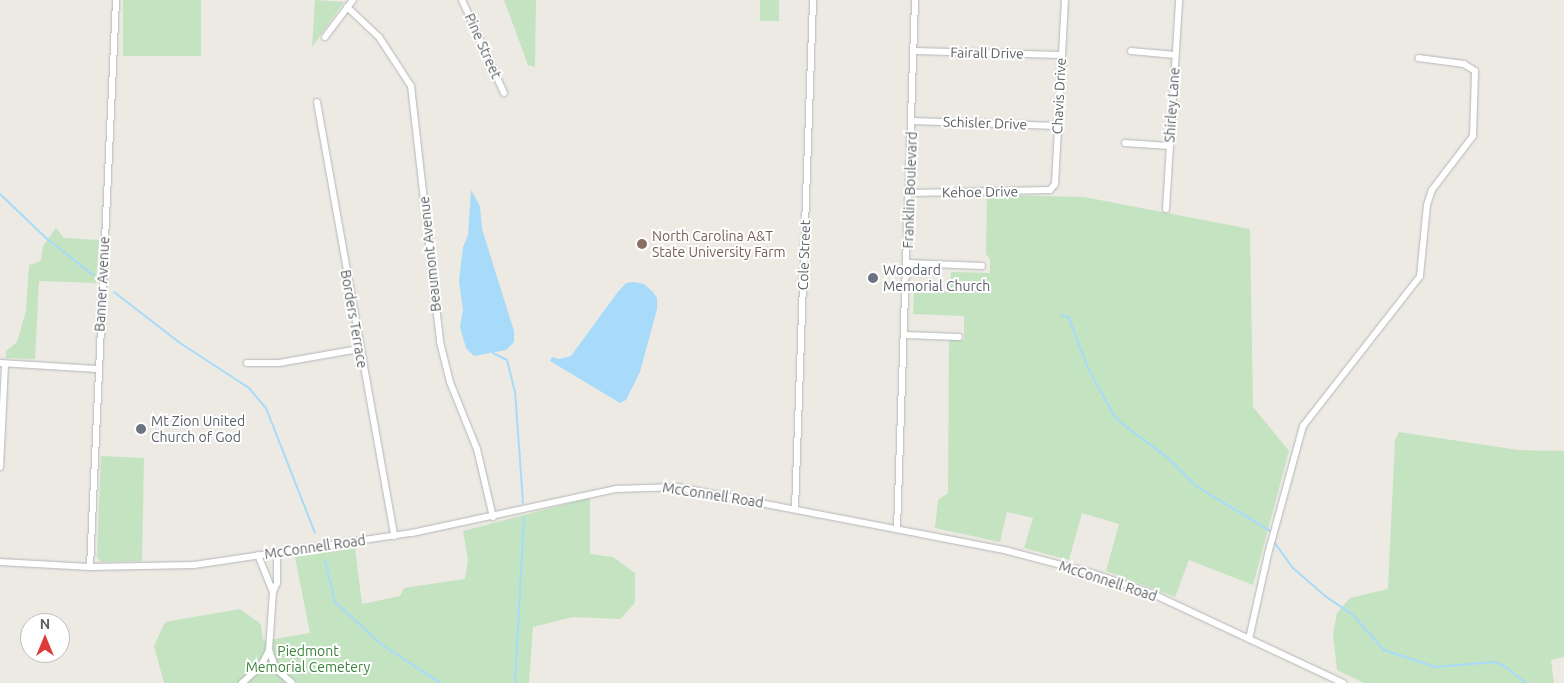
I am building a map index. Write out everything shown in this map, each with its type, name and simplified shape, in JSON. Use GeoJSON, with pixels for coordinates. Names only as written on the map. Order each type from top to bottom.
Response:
{"type":"FeatureCollection","features":[{"type":"Feature","properties":{"kind":"street","name":"Banner Avenue"},"geometry":{"type":"LineString","coordinates":[[90,567],[97,369],[116,0]]}},
{"type":"Feature","properties":{"kind":"street"},"geometry":{"type":"LineString","coordinates":[[325,37],[353,0]]}},
{"type":"Feature","properties":{"kind":"street","name":"Pine Street"},"geometry":{"type":"LineString","coordinates":[[462,0],[504,92]]}},
{"type":"Feature","properties":{"kind":"street","name":"Cole Street"},"geometry":{"type":"LineString","coordinates":[[795,509],[812,0]]}},
{"type":"Feature","properties":{"kind":"street","name":"Franklin Boulevard"},"geometry":{"type":"LineString","coordinates":[[897,529],[908,263],[915,0]]}},
{"type":"Feature","properties":{"kind":"street","name":"Chavis Drive"},"geometry":{"type":"LineString","coordinates":[[1050,190],[1055,184],[1065,0]]}},
{"type":"Feature","properties":{"kind":"street","name":"Shirley Lane"},"geometry":{"type":"LineString","coordinates":[[1166,209],[1179,0]]}},
{"type":"Feature","properties":{"kind":"street","name":"Beaumont Avenue"},"geometry":{"type":"LineString","coordinates":[[348,7],[379,37],[411,86],[440,342],[450,382],[477,449],[492,516]]}},
{"type":"Feature","properties":{"kind":"street","name":"Fairall Drive"},"geometry":{"type":"LineString","coordinates":[[914,51],[1061,54]]}},
{"type":"Feature","properties":{"kind":"street"},"geometry":{"type":"LineString","coordinates":[[1131,51],[1175,55]]}},
{"type":"Feature","properties":{"kind":"street"},"geometry":{"type":"LineString","coordinates":[[1249,639],[1268,554],[1303,426],[1420,276],[1427,205],[1432,190],[1473,136],[1475,71],[1464,64],[1418,58]]}},
{"type":"Feature","properties":{"kind":"street","name":"Borders Terrace"},"geometry":{"type":"LineString","coordinates":[[317,102],[359,349],[394,536]]}},
{"type":"Feature","properties":{"kind":"street","name":"Schisler Drive"},"geometry":{"type":"LineString","coordinates":[[912,121],[1057,126]]}},
{"type":"Feature","properties":{"kind":"street"},"geometry":{"type":"LineString","coordinates":[[1125,143],[1170,146]]}},
{"type":"Feature","properties":{"kind":"street","name":"Kehoe Drive"},"geometry":{"type":"LineString","coordinates":[[910,193],[1050,190]]}},
{"type":"Feature","properties":{"kind":"street"},"geometry":{"type":"LineString","coordinates":[[908,263],[982,266]]}},
{"type":"Feature","properties":{"kind":"street"},"geometry":{"type":"LineString","coordinates":[[905,335],[960,337]]}},
{"type":"Feature","properties":{"kind":"street"},"geometry":{"type":"LineString","coordinates":[[247,363],[279,363],[359,349]]}},
{"type":"Feature","properties":{"kind":"street"},"geometry":{"type":"LineString","coordinates":[[0,467],[3,364],[97,369]]}},
{"type":"Feature","properties":{"kind":"street","name":"McConnell Road"},"geometry":{"type":"LineString","coordinates":[[0,562],[90,567],[171,566],[394,536],[594,493],[649,486],[694,489],[1013,552],[1092,573],[1153,594],[1344,683]]}},
{"type":"Feature","properties":{"kind":"street"},"geometry":{"type":"LineString","coordinates":[[242,683],[261,666],[269,650],[273,592],[277,583],[277,552]]}},
{"type":"Feature","properties":{"kind":"street"},"geometry":{"type":"LineString","coordinates":[[258,555],[273,592]]}},
{"type":"Feature","properties":{"kind":"street"},"geometry":{"type":"LineString","coordinates":[[269,650],[276,669],[292,683]]}},
{"type":"Feature","properties":{"kind":"green space"},"geometry":{"type":"Polygon","coordinates":[[[123,0],[201,0],[201,56],[123,56],[123,0]]]}},
{"type":"Feature","properties":{"kind":"green space"},"geometry":{"type":"Polygon","coordinates":[[[315,0],[344,2],[312,47],[315,0]]]}},
{"type":"Feature","properties":{"kind":"green space"},"geometry":{"type":"Polygon","coordinates":[[[504,0],[536,0],[535,67],[528,65],[504,0]]]}},
{"type":"Feature","properties":{"kind":"green space"},"geometry":{"type":"Polygon","coordinates":[[[760,0],[779,0],[779,21],[760,21],[760,0]]]}},
{"type":"Feature","properties":{"kind":"green space"},"geometry":{"type":"Polygon","coordinates":[[[987,195],[1084,197],[1250,229],[1253,407],[1289,451],[1253,585],[1189,560],[1175,597],[1106,571],[1119,524],[1082,513],[1069,560],[1024,548],[1033,518],[1007,512],[1000,542],[935,528],[938,500],[948,493],[949,340],[964,340],[964,316],[913,314],[914,291],[950,292],[951,272],[990,273],[990,259],[986,254],[987,195]]]}},
{"type":"Feature","properties":{"kind":"green space"},"geometry":{"type":"Polygon","coordinates":[[[56,228],[64,238],[99,240],[96,283],[39,281],[35,359],[6,358],[6,351],[17,342],[26,311],[29,265],[41,261],[43,246],[56,228]]]}},
{"type":"Feature","properties":{"kind":"green space"},"geometry":{"type":"Polygon","coordinates":[[[1399,432],[1518,450],[1564,451],[1564,657],[1551,660],[1554,683],[1364,683],[1337,670],[1333,634],[1337,613],[1350,598],[1388,589],[1395,440],[1399,432]]]}},
{"type":"Feature","properties":{"kind":"green space"},"geometry":{"type":"Polygon","coordinates":[[[101,456],[144,458],[142,561],[101,562],[97,557],[101,456]]]}},
{"type":"Feature","properties":{"kind":"green space","name":"Piedmont Memorial Cemetery"},"geometry":{"type":"Polygon","coordinates":[[[590,498],[590,554],[613,557],[635,573],[635,603],[620,619],[572,617],[533,627],[529,683],[164,683],[154,646],[165,622],[240,609],[261,624],[263,641],[310,633],[295,557],[355,548],[362,604],[400,596],[404,588],[465,579],[468,560],[463,531],[590,498]]]}},
{"type":"Feature","properties":{"kind":"water"},"geometry":{"type":"Polygon","coordinates":[[[471,190],[480,206],[482,229],[514,331],[514,342],[506,350],[474,356],[466,348],[460,327],[463,310],[459,281],[463,247],[468,235],[471,190]]]}},
{"type":"Feature","properties":{"kind":"water"},"geometry":{"type":"Polygon","coordinates":[[[626,283],[644,284],[653,292],[657,298],[657,309],[640,372],[626,400],[620,403],[550,361],[552,357],[559,359],[571,356],[617,293],[626,283]]]}},
{"type":"Feature","properties":{"kind":"waterway"},"geometry":{"type":"LineString","coordinates":[[0,194],[46,238],[93,275]]}},
{"type":"Feature","properties":{"kind":"waterway"},"geometry":{"type":"LineString","coordinates":[[114,292],[180,343],[249,388],[266,408],[315,533]]}},
{"type":"Feature","properties":{"kind":"waterway"},"geometry":{"type":"LineString","coordinates":[[1062,315],[1069,318],[1088,368],[1113,414],[1121,423],[1167,457],[1196,486],[1270,531]]}},
{"type":"Feature","properties":{"kind":"waterway"},"geometry":{"type":"LineString","coordinates":[[493,353],[507,360],[515,391],[523,503]]}},
{"type":"Feature","properties":{"kind":"waterway"},"geometry":{"type":"LineString","coordinates":[[515,683],[524,517]]}},
{"type":"Feature","properties":{"kind":"waterway"},"geometry":{"type":"LineString","coordinates":[[1274,542],[1293,568],[1325,596],[1352,614],[1384,650],[1435,667],[1493,662],[1503,665],[1526,683]]}},
{"type":"Feature","properties":{"kind":"waterway"},"geometry":{"type":"LineString","coordinates":[[325,561],[335,602],[381,644],[440,683]]}},
{"type":"Feature","properties":{"kind":"place","name":"North Carolina A&T State University Farm"},"geometry":{"type":"Point","coordinates":[642,244]}},
{"type":"Feature","properties":{"kind":"place","name":"Woodard Memorial Church"},"geometry":{"type":"Point","coordinates":[873,278]}},
{"type":"Feature","properties":{"kind":"place","name":"Mt Zion United Church of God"},"geometry":{"type":"Point","coordinates":[141,429]}}]}
